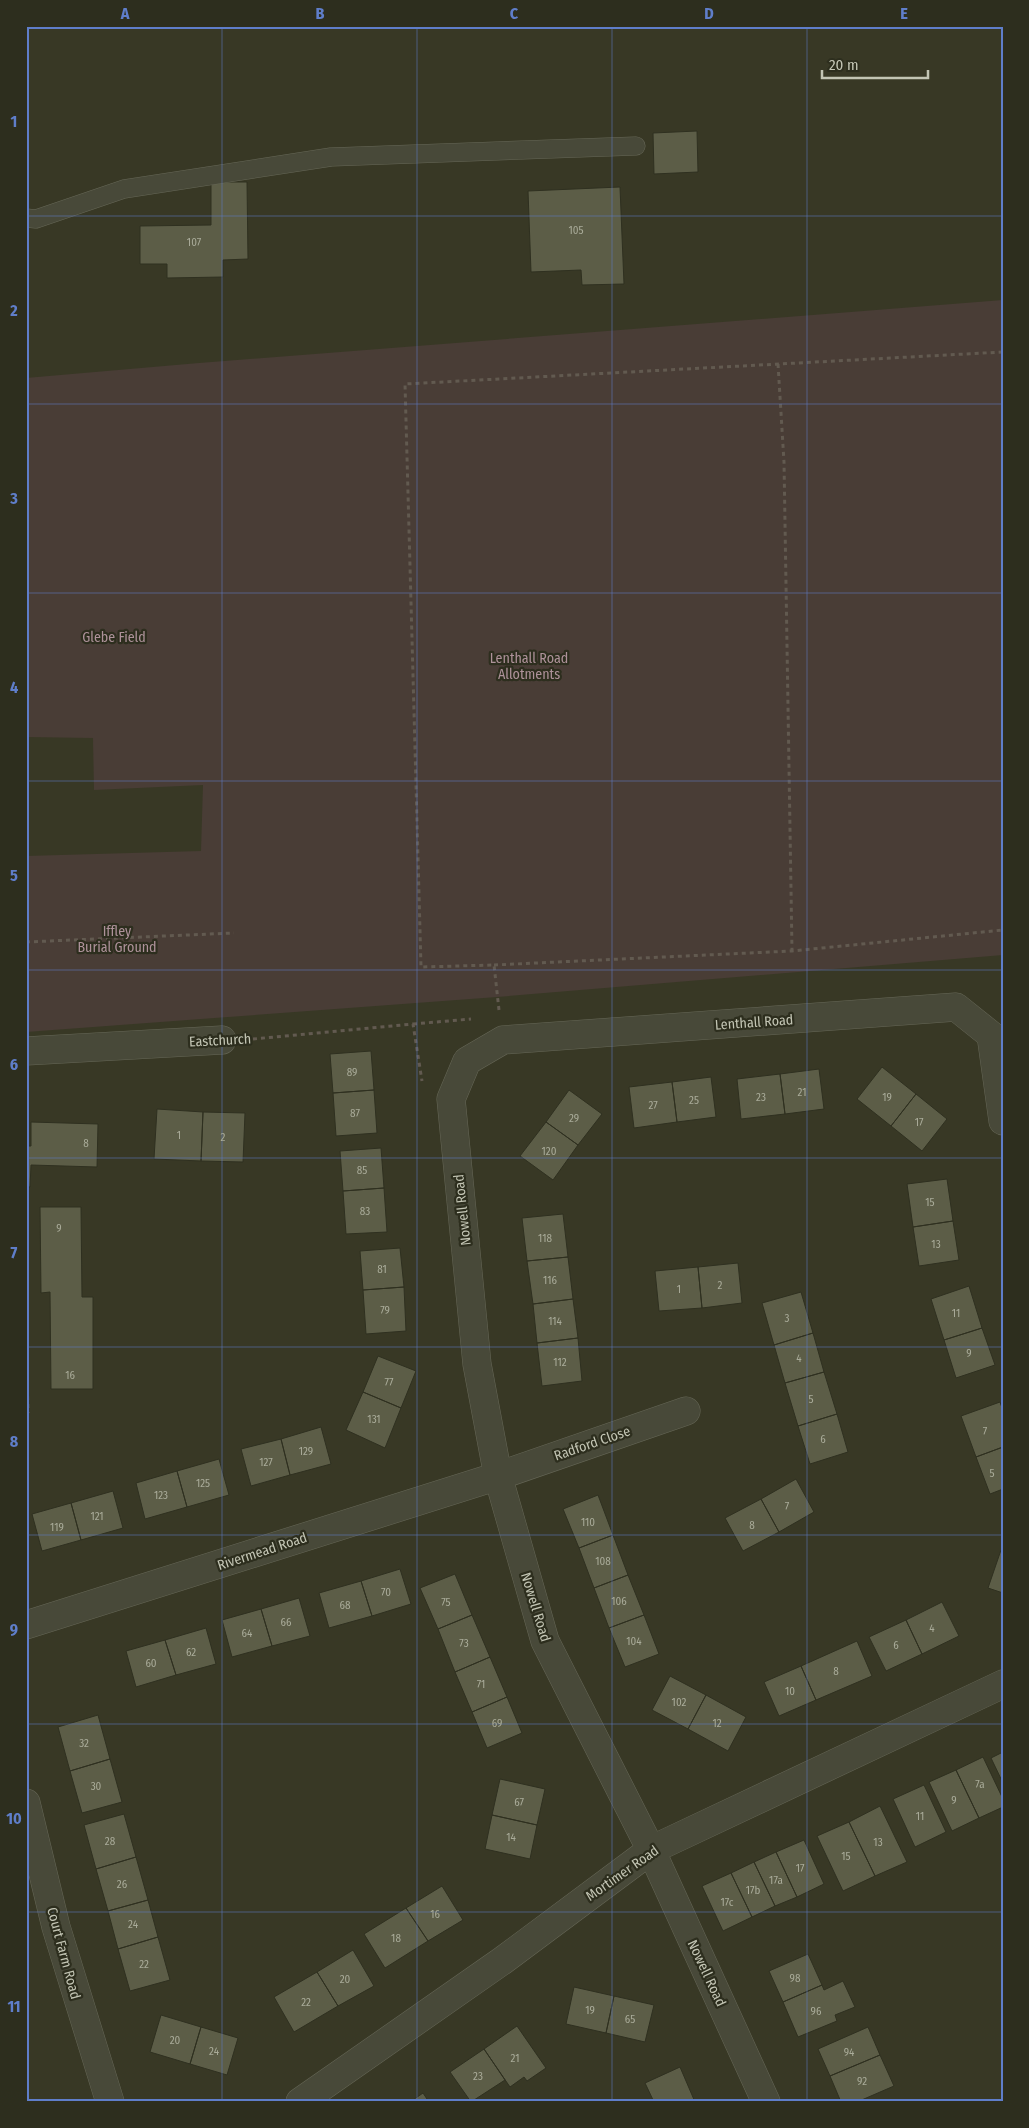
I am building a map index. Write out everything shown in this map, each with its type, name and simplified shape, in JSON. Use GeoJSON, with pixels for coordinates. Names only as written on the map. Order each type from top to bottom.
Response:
{"type":"FeatureCollection","features":[{"type":"Feature","properties":{"kind":"street","name":"Lenthall Road"},"geometry":{"type":"LineString","coordinates":[[452,1099],[467,1062],[503,1040],[956,1007],[991,1035],[1003,1121]]}},
{"type":"Feature","properties":{"kind":"street","name":"Eastchurch"},"geometry":{"type":"LineString","coordinates":[[26,1051],[222,1040]]}},
{"type":"Feature","properties":{"kind":"street","name":"Nowell Road"},"geometry":{"type":"LineString","coordinates":[[452,1099],[477,1364],[498,1476],[546,1641],[650,1850],[766,2102]]}},
{"type":"Feature","properties":{"kind":"street","name":"Radford Close"},"geometry":{"type":"LineString","coordinates":[[498,1476],[686,1411]]}},
{"type":"Feature","properties":{"kind":"street","name":"Rivermead Road"},"geometry":{"type":"LineString","coordinates":[[26,1625],[498,1476]]}},
{"type":"Feature","properties":{"kind":"street","name":"Mortimer Road"},"geometry":{"type":"LineString","coordinates":[[300,2102],[502,1961],[650,1850],[1003,1684]]}},
{"type":"Feature","properties":{"kind":"street","name":"Court Farm Road"},"geometry":{"type":"LineString","coordinates":[[26,1803],[56,1927],[110,2102]]}},
{"type":"Feature","properties":{"kind":"lane"},"geometry":{"type":"LineString","coordinates":[[26,218],[36,219],[124,189],[331,157],[636,146]]}},
{"type":"Feature","properties":{"kind":"path"},"geometry":{"type":"LineString","coordinates":[[1003,352],[405,384],[420,967],[792,951],[1003,930]]}},
{"type":"Feature","properties":{"kind":"path"},"geometry":{"type":"LineString","coordinates":[[778,364],[784,472],[792,951]]}},
{"type":"Feature","properties":{"kind":"path"},"geometry":{"type":"LineString","coordinates":[[26,942],[234,933]]}},
{"type":"Feature","properties":{"kind":"path"},"geometry":{"type":"LineString","coordinates":[[494,964],[497,997]]}},
{"type":"Feature","properties":{"kind":"path","name":"Eastchurch"},"geometry":{"type":"LineString","coordinates":[[222,1040],[480,1019],[503,1040]]}},
{"type":"Feature","properties":{"kind":"path"},"geometry":{"type":"LineString","coordinates":[[413,1024],[424,1095],[452,1099]]}},
{"type":"Feature","properties":{"kind":"path"},"geometry":{"type":"LineString","coordinates":[[26,1334],[28,1413]]}},
{"type":"Feature","properties":{"kind":"green space","name":"Lenthall Road Allotments"},"geometry":{"type":"Polygon","coordinates":[[[1003,300],[1003,955],[497,997],[26,1032],[26,856],[201,851],[203,785],[94,790],[93,738],[26,737],[26,378],[1003,300]]]}},
{"type":"Feature","properties":{"kind":"building"},"geometry":{"type":"Polygon","coordinates":[[[697,131],[698,172],[654,174],[653,133],[697,131]]]}},
{"type":"Feature","properties":{"kind":"building"},"geometry":{"type":"Polygon","coordinates":[[[211,182],[247,182],[248,259],[223,260],[223,277],[167,278],[167,264],[140,264],[140,226],[211,225],[211,182]]]}},
{"type":"Feature","properties":{"kind":"building"},"geometry":{"type":"Polygon","coordinates":[[[620,187],[624,284],[582,285],[581,270],[531,272],[528,191],[620,187]]]}},
{"type":"Feature","properties":{"kind":"building"},"geometry":{"type":"Polygon","coordinates":[[[371,1051],[374,1090],[333,1093],[330,1054],[371,1051]]]}},
{"type":"Feature","properties":{"kind":"building"},"geometry":{"type":"Polygon","coordinates":[[[882,1067],[916,1094],[891,1126],[857,1099],[882,1067]]]}},
{"type":"Feature","properties":{"kind":"building"},"geometry":{"type":"Polygon","coordinates":[[[819,1069],[824,1109],[785,1114],[780,1074],[819,1069]]]}},
{"type":"Feature","properties":{"kind":"building"},"geometry":{"type":"Polygon","coordinates":[[[780,1074],[785,1114],[741,1119],[737,1079],[780,1074]]]}},
{"type":"Feature","properties":{"kind":"building"},"geometry":{"type":"Polygon","coordinates":[[[711,1077],[716,1117],[677,1122],[672,1082],[711,1077]]]}},
{"type":"Feature","properties":{"kind":"building"},"geometry":{"type":"Polygon","coordinates":[[[672,1082],[677,1122],[634,1128],[629,1087],[672,1082]]]}},
{"type":"Feature","properties":{"kind":"building"},"geometry":{"type":"Polygon","coordinates":[[[374,1090],[377,1133],[336,1136],[333,1093],[374,1090]]]}},
{"type":"Feature","properties":{"kind":"building"},"geometry":{"type":"Polygon","coordinates":[[[569,1090],[602,1114],[578,1145],[546,1122],[569,1090]]]}},
{"type":"Feature","properties":{"kind":"building"},"geometry":{"type":"Polygon","coordinates":[[[916,1094],[947,1119],[922,1151],[891,1126],[916,1094]]]}},
{"type":"Feature","properties":{"kind":"building"},"geometry":{"type":"Polygon","coordinates":[[[157,1109],[203,1112],[201,1161],[154,1159],[157,1109]]]}},
{"type":"Feature","properties":{"kind":"building"},"geometry":{"type":"Polygon","coordinates":[[[203,1112],[245,1113],[243,1162],[201,1161],[203,1112]]]}},
{"type":"Feature","properties":{"kind":"building"},"geometry":{"type":"Polygon","coordinates":[[[31,1122],[98,1124],[97,1167],[31,1165],[30,1187],[26,1187],[26,1146],[31,1146],[31,1122]]]}},
{"type":"Feature","properties":{"kind":"building"},"geometry":{"type":"Polygon","coordinates":[[[546,1122],[578,1145],[553,1180],[520,1156],[546,1122]]]}},
{"type":"Feature","properties":{"kind":"building"},"geometry":{"type":"Polygon","coordinates":[[[381,1148],[384,1188],[343,1191],[340,1151],[381,1148]]]}},
{"type":"Feature","properties":{"kind":"building"},"geometry":{"type":"Polygon","coordinates":[[[947,1179],[953,1221],[913,1227],[907,1184],[947,1179]]]}},
{"type":"Feature","properties":{"kind":"building"},"geometry":{"type":"Polygon","coordinates":[[[384,1188],[387,1232],[346,1234],[343,1191],[384,1188]]]}},
{"type":"Feature","properties":{"kind":"building"},"geometry":{"type":"Polygon","coordinates":[[[40,1207],[81,1207],[82,1297],[93,1297],[93,1389],[51,1389],[50,1292],[41,1293],[40,1207]]]}},
{"type":"Feature","properties":{"kind":"building"},"geometry":{"type":"Polygon","coordinates":[[[563,1214],[568,1257],[527,1261],[522,1218],[563,1214]]]}},
{"type":"Feature","properties":{"kind":"building"},"geometry":{"type":"Polygon","coordinates":[[[953,1221],[959,1260],[919,1266],[913,1227],[953,1221]]]}},
{"type":"Feature","properties":{"kind":"building"},"geometry":{"type":"Polygon","coordinates":[[[400,1248],[404,1287],[363,1290],[360,1251],[400,1248]]]}},
{"type":"Feature","properties":{"kind":"building"},"geometry":{"type":"Polygon","coordinates":[[[568,1257],[573,1299],[533,1304],[527,1261],[568,1257]]]}},
{"type":"Feature","properties":{"kind":"building"},"geometry":{"type":"Polygon","coordinates":[[[738,1263],[742,1303],[702,1308],[698,1267],[738,1263]]]}},
{"type":"Feature","properties":{"kind":"building"},"geometry":{"type":"Polygon","coordinates":[[[698,1267],[702,1308],[659,1311],[655,1271],[698,1267]]]}},
{"type":"Feature","properties":{"kind":"building"},"geometry":{"type":"Polygon","coordinates":[[[969,1286],[982,1328],[944,1340],[931,1299],[969,1286]]]}},
{"type":"Feature","properties":{"kind":"building"},"geometry":{"type":"Polygon","coordinates":[[[404,1287],[406,1331],[366,1334],[363,1290],[404,1287]]]}},
{"type":"Feature","properties":{"kind":"building"},"geometry":{"type":"Polygon","coordinates":[[[801,1292],[813,1333],[774,1345],[762,1303],[801,1292]]]}},
{"type":"Feature","properties":{"kind":"building"},"geometry":{"type":"Polygon","coordinates":[[[573,1299],[578,1338],[537,1343],[533,1304],[573,1299]]]}},
{"type":"Feature","properties":{"kind":"building"},"geometry":{"type":"Polygon","coordinates":[[[982,1328],[995,1365],[956,1378],[944,1340],[982,1328]]]}},
{"type":"Feature","properties":{"kind":"building"},"geometry":{"type":"Polygon","coordinates":[[[813,1333],[824,1372],[785,1383],[774,1345],[813,1333]]]}},
{"type":"Feature","properties":{"kind":"building"},"geometry":{"type":"Polygon","coordinates":[[[578,1338],[582,1381],[542,1386],[537,1343],[578,1338]]]}},
{"type":"Feature","properties":{"kind":"building"},"geometry":{"type":"Polygon","coordinates":[[[378,1356],[416,1371],[401,1408],[363,1392],[378,1356]]]}},
{"type":"Feature","properties":{"kind":"building"},"geometry":{"type":"Polygon","coordinates":[[[824,1372],[837,1414],[798,1426],[785,1383],[824,1372]]]}},
{"type":"Feature","properties":{"kind":"building"},"geometry":{"type":"Polygon","coordinates":[[[363,1392],[401,1408],[385,1448],[346,1430],[363,1392]]]}},
{"type":"Feature","properties":{"kind":"building"},"geometry":{"type":"Polygon","coordinates":[[[1000,1402],[1003,1411],[1003,1447],[976,1457],[961,1416],[1000,1402]]]}},
{"type":"Feature","properties":{"kind":"building"},"geometry":{"type":"Polygon","coordinates":[[[837,1414],[848,1452],[810,1464],[798,1426],[837,1414]]]}},
{"type":"Feature","properties":{"kind":"building"},"geometry":{"type":"Polygon","coordinates":[[[321,1427],[331,1464],[290,1475],[281,1439],[321,1427]]]}},
{"type":"Feature","properties":{"kind":"building"},"geometry":{"type":"Polygon","coordinates":[[[281,1439],[290,1475],[251,1486],[241,1449],[281,1439]]]}},
{"type":"Feature","properties":{"kind":"building"},"geometry":{"type":"Polygon","coordinates":[[[1003,1447],[1003,1489],[990,1494],[976,1457],[1003,1447]]]}},
{"type":"Feature","properties":{"kind":"building"},"geometry":{"type":"Polygon","coordinates":[[[219,1459],[229,1495],[187,1507],[177,1471],[219,1459]]]}},
{"type":"Feature","properties":{"kind":"building"},"geometry":{"type":"Polygon","coordinates":[[[177,1471],[187,1507],[145,1519],[136,1483],[177,1471]]]}},
{"type":"Feature","properties":{"kind":"building"},"geometry":{"type":"Polygon","coordinates":[[[796,1479],[814,1512],[779,1532],[761,1499],[796,1479]]]}},
{"type":"Feature","properties":{"kind":"building"},"geometry":{"type":"Polygon","coordinates":[[[113,1491],[123,1528],[81,1540],[71,1503],[113,1491]]]}},
{"type":"Feature","properties":{"kind":"building"},"geometry":{"type":"Polygon","coordinates":[[[598,1495],[613,1535],[579,1548],[563,1509],[598,1495]]]}},
{"type":"Feature","properties":{"kind":"building"},"geometry":{"type":"Polygon","coordinates":[[[761,1499],[779,1532],[743,1551],[725,1518],[761,1499]]]}},
{"type":"Feature","properties":{"kind":"building"},"geometry":{"type":"Polygon","coordinates":[[[71,1503],[81,1540],[42,1551],[32,1514],[71,1503]]]}},
{"type":"Feature","properties":{"kind":"building"},"geometry":{"type":"Polygon","coordinates":[[[613,1535],[628,1575],[594,1588],[579,1548],[613,1535]]]}},
{"type":"Feature","properties":{"kind":"building"},"geometry":{"type":"Polygon","coordinates":[[[1001,1550],[1003,1551],[1003,1593],[988,1588],[1001,1550]]]}},
{"type":"Feature","properties":{"kind":"building"},"geometry":{"type":"Polygon","coordinates":[[[400,1569],[411,1604],[372,1616],[361,1581],[400,1569]]]}},
{"type":"Feature","properties":{"kind":"building"},"geometry":{"type":"Polygon","coordinates":[[[455,1574],[472,1615],[438,1629],[420,1588],[455,1574]]]}},
{"type":"Feature","properties":{"kind":"building"},"geometry":{"type":"Polygon","coordinates":[[[628,1575],[644,1615],[609,1628],[594,1588],[628,1575]]]}},
{"type":"Feature","properties":{"kind":"building"},"geometry":{"type":"Polygon","coordinates":[[[361,1581],[372,1616],[329,1628],[319,1593],[361,1581]]]}},
{"type":"Feature","properties":{"kind":"building"},"geometry":{"type":"Polygon","coordinates":[[[299,1598],[310,1636],[272,1646],[261,1609],[299,1598]]]}},
{"type":"Feature","properties":{"kind":"building"},"geometry":{"type":"Polygon","coordinates":[[[942,1602],[959,1636],[922,1654],[906,1620],[942,1602]]]}},
{"type":"Feature","properties":{"kind":"building"},"geometry":{"type":"Polygon","coordinates":[[[261,1609],[272,1646],[232,1657],[222,1620],[261,1609]]]}},
{"type":"Feature","properties":{"kind":"building"},"geometry":{"type":"Polygon","coordinates":[[[472,1615],[490,1657],[455,1672],[438,1629],[472,1615]]]}},
{"type":"Feature","properties":{"kind":"building"},"geometry":{"type":"Polygon","coordinates":[[[644,1615],[659,1654],[625,1667],[609,1628],[644,1615]]]}},
{"type":"Feature","properties":{"kind":"building"},"geometry":{"type":"Polygon","coordinates":[[[906,1620],[922,1654],[886,1671],[869,1637],[906,1620]]]}},
{"type":"Feature","properties":{"kind":"building"},"geometry":{"type":"Polygon","coordinates":[[[206,1628],[216,1664],[176,1675],[165,1640],[206,1628]]]}},
{"type":"Feature","properties":{"kind":"building"},"geometry":{"type":"Polygon","coordinates":[[[165,1640],[176,1675],[136,1687],[126,1651],[165,1640]]]}},
{"type":"Feature","properties":{"kind":"building"},"geometry":{"type":"Polygon","coordinates":[[[857,1641],[872,1676],[816,1700],[801,1666],[857,1641]]]}},
{"type":"Feature","properties":{"kind":"building"},"geometry":{"type":"Polygon","coordinates":[[[490,1657],[507,1697],[472,1712],[455,1672],[490,1657]]]}},
{"type":"Feature","properties":{"kind":"building"},"geometry":{"type":"Polygon","coordinates":[[[801,1666],[816,1700],[779,1716],[764,1682],[801,1666]]]}},
{"type":"Feature","properties":{"kind":"building"},"geometry":{"type":"Polygon","coordinates":[[[670,1676],[706,1695],[688,1729],[652,1710],[670,1676]]]}},
{"type":"Feature","properties":{"kind":"building"},"geometry":{"type":"Polygon","coordinates":[[[706,1695],[746,1717],[728,1751],[688,1729],[706,1695]]]}},
{"type":"Feature","properties":{"kind":"building"},"geometry":{"type":"Polygon","coordinates":[[[507,1697],[522,1733],[487,1748],[472,1712],[507,1697]]]}},
{"type":"Feature","properties":{"kind":"building"},"geometry":{"type":"Polygon","coordinates":[[[98,1715],[110,1759],[70,1771],[58,1727],[98,1715]]]}},
{"type":"Feature","properties":{"kind":"building"},"geometry":{"type":"Polygon","coordinates":[[[1003,1752],[1003,1783],[991,1758],[1003,1752]]]}},
{"type":"Feature","properties":{"kind":"building"},"geometry":{"type":"Polygon","coordinates":[[[983,1757],[1003,1799],[1003,1807],[979,1818],[956,1770],[983,1757]]]}},
{"type":"Feature","properties":{"kind":"building"},"geometry":{"type":"Polygon","coordinates":[[[110,1759],[122,1802],[82,1813],[70,1771],[110,1759]]]}},
{"type":"Feature","properties":{"kind":"building"},"geometry":{"type":"Polygon","coordinates":[[[956,1770],[979,1818],[952,1831],[929,1782],[956,1770]]]}},
{"type":"Feature","properties":{"kind":"building"},"geometry":{"type":"Polygon","coordinates":[[[500,1779],[545,1789],[537,1825],[492,1815],[500,1779]]]}},
{"type":"Feature","properties":{"kind":"building"},"geometry":{"type":"Polygon","coordinates":[[[924,1785],[946,1832],[915,1847],[893,1799],[924,1785]]]}},
{"type":"Feature","properties":{"kind":"building"},"geometry":{"type":"Polygon","coordinates":[[[880,1806],[907,1862],[875,1876],[849,1822],[880,1806]]]}},
{"type":"Feature","properties":{"kind":"building"},"geometry":{"type":"Polygon","coordinates":[[[124,1814],[136,1857],[96,1869],[84,1825],[124,1814]]]}},
{"type":"Feature","properties":{"kind":"building"},"geometry":{"type":"Polygon","coordinates":[[[492,1815],[537,1825],[530,1859],[485,1849],[492,1815]]]}},
{"type":"Feature","properties":{"kind":"building"},"geometry":{"type":"Polygon","coordinates":[[[849,1822],[875,1876],[843,1891],[817,1836],[849,1822]]]}},
{"type":"Feature","properties":{"kind":"building"},"geometry":{"type":"Polygon","coordinates":[[[804,1840],[824,1884],[797,1897],[776,1852],[804,1840]]]}},
{"type":"Feature","properties":{"kind":"building"},"geometry":{"type":"Polygon","coordinates":[[[776,1852],[797,1897],[775,1906],[754,1862],[776,1852]]]}},
{"type":"Feature","properties":{"kind":"building"},"geometry":{"type":"Polygon","coordinates":[[[136,1857],[148,1900],[108,1911],[96,1869],[136,1857]]]}},
{"type":"Feature","properties":{"kind":"building"},"geometry":{"type":"Polygon","coordinates":[[[754,1862],[775,1906],[752,1917],[731,1873],[754,1862]]]}},
{"type":"Feature","properties":{"kind":"building"},"geometry":{"type":"Polygon","coordinates":[[[731,1873],[752,1917],[723,1931],[702,1886],[731,1873]]]}},
{"type":"Feature","properties":{"kind":"building"},"geometry":{"type":"Polygon","coordinates":[[[442,1886],[463,1920],[428,1941],[406,1908],[442,1886]]]}},
{"type":"Feature","properties":{"kind":"building"},"geometry":{"type":"Polygon","coordinates":[[[148,1900],[158,1937],[118,1949],[108,1911],[148,1900]]]}},
{"type":"Feature","properties":{"kind":"building"},"geometry":{"type":"Polygon","coordinates":[[[406,1908],[428,1941],[385,1968],[364,1934],[406,1908]]]}},
{"type":"Feature","properties":{"kind":"building"},"geometry":{"type":"Polygon","coordinates":[[[158,1937],[170,1980],[130,1991],[118,1949],[158,1937]]]}},
{"type":"Feature","properties":{"kind":"building"},"geometry":{"type":"Polygon","coordinates":[[[353,1950],[374,1986],[338,2006],[317,1972],[353,1950]]]}},
{"type":"Feature","properties":{"kind":"building"},"geometry":{"type":"Polygon","coordinates":[[[808,1954],[822,1985],[783,2002],[769,1971],[808,1954]]]}},
{"type":"Feature","properties":{"kind":"building"},"geometry":{"type":"Polygon","coordinates":[[[317,1972],[338,2006],[294,2032],[274,1997],[317,1972]]]}},
{"type":"Feature","properties":{"kind":"building"},"geometry":{"type":"Polygon","coordinates":[[[843,1981],[855,2007],[835,2015],[837,2021],[798,2037],[783,2002],[822,1985],[824,1990],[843,1981]]]}},
{"type":"Feature","properties":{"kind":"building"},"geometry":{"type":"Polygon","coordinates":[[[574,1987],[614,1996],[606,2033],[566,2024],[574,1987]]]}},
{"type":"Feature","properties":{"kind":"building"},"geometry":{"type":"Polygon","coordinates":[[[614,1996],[654,2005],[645,2042],[606,2033],[614,1996]]]}},
{"type":"Feature","properties":{"kind":"building"},"geometry":{"type":"Polygon","coordinates":[[[161,2015],[201,2027],[190,2064],[150,2052],[161,2015]]]}},
{"type":"Feature","properties":{"kind":"building"},"geometry":{"type":"Polygon","coordinates":[[[517,2026],[546,2068],[527,2081],[524,2077],[510,2087],[484,2049],[517,2026]]]}},
{"type":"Feature","properties":{"kind":"building"},"geometry":{"type":"Polygon","coordinates":[[[201,2027],[238,2038],[227,2075],[190,2064],[201,2027]]]}},
{"type":"Feature","properties":{"kind":"building"},"geometry":{"type":"Polygon","coordinates":[[[868,2027],[880,2055],[830,2076],[818,2049],[868,2027]]]}},
{"type":"Feature","properties":{"kind":"building"},"geometry":{"type":"Polygon","coordinates":[[[484,2049],[505,2080],[471,2102],[450,2072],[484,2049]]]}},
{"type":"Feature","properties":{"kind":"building"},"geometry":{"type":"Polygon","coordinates":[[[880,2055],[894,2086],[857,2102],[841,2102],[830,2076],[880,2055]]]}},
{"type":"Feature","properties":{"kind":"building"},"geometry":{"type":"Polygon","coordinates":[[[680,2067],[695,2102],[654,2102],[645,2083],[680,2067]]]}},
{"type":"Feature","properties":{"kind":"building"},"geometry":{"type":"Polygon","coordinates":[[[423,2093],[429,2102],[410,2102],[423,2093]]]}},
{"type":"Feature","properties":{"kind":"park label","name":"Glebe Field"},"geometry":{"type":"Point","coordinates":[114,637]}},
{"type":"Feature","properties":{"kind":"park label","name":"Iffley Burial Ground"},"geometry":{"type":"Point","coordinates":[117,940]}}]}
